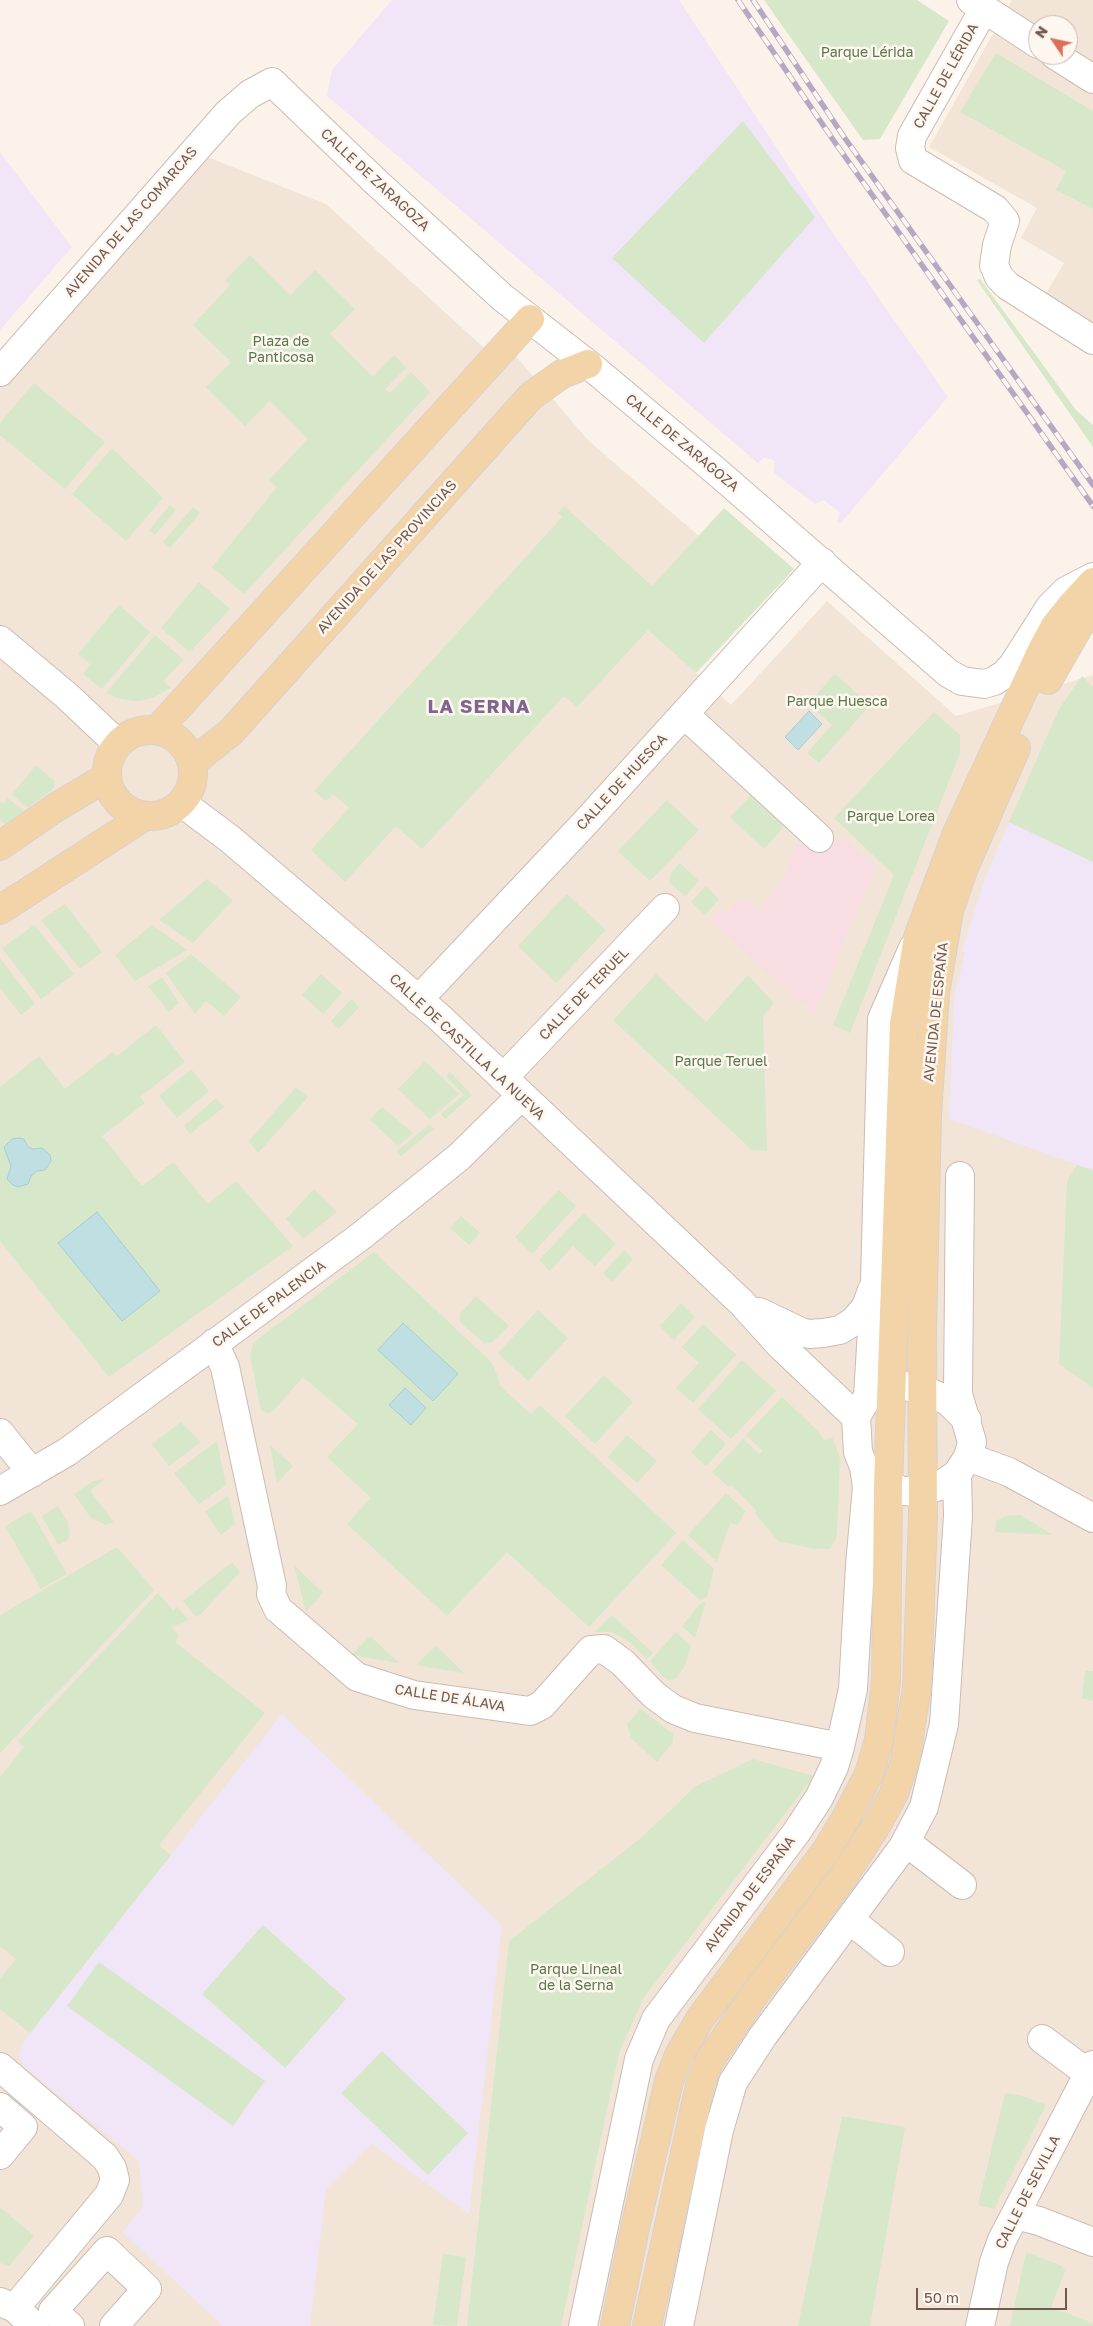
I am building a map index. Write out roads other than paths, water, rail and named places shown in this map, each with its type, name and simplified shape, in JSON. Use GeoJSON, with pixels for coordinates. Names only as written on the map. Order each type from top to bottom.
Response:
{"type":"FeatureCollection","features":[{"type":"Feature","properties":{"kind":"main road"},"geometry":{"type":"LineString","coordinates":[[158,729],[530,319]]}},
{"type":"Feature","properties":{"kind":"main road","name":"AVENIDA DE LAS PROVINCIAS"},"geometry":{"type":"LineString","coordinates":[[193,762],[230,732],[531,396],[562,374],[588,364]]}},
{"type":"Feature","properties":{"kind":"main road","name":"AVENIDA DE ESPAÑA"},"geometry":{"type":"LineString","coordinates":[[615,2326],[635,2228],[667,2090],[679,2055],[700,2019],[826,1851],[869,1774],[879,1740],[886,1681],[888,1486],[904,1024],[918,937],[957,833],[1039,656],[1055,626],[1093,582]]}},
{"type":"Feature","properties":{"kind":"main road","name":"AVENIDA DE ESPAÑA"},"geometry":{"type":"LineString","coordinates":[[648,2326],[700,2085],[710,2060],[752,1998],[843,1877],[876,1826],[894,1793],[906,1761],[917,1687],[923,1516],[921,1492],[922,1390],[927,1116],[935,993],[948,911],[963,870],[1030,718],[1059,658],[1078,626],[1093,608]]}},
{"type":"Feature","properties":{"kind":"main road"},"geometry":{"type":"LineString","coordinates":[[158,729],[174,736],[186,747],[193,762],[193,784],[182,803],[165,814],[145,816],[127,810],[113,796],[107,777],[109,760],[118,744],[136,731],[158,729]]}},
{"type":"Feature","properties":{"kind":"main road"},"geometry":{"type":"LineString","coordinates":[[0,846],[55,808],[107,777]]}},
{"type":"Feature","properties":{"kind":"main road"},"geometry":{"type":"LineString","coordinates":[[0,910],[145,816]]}},
{"type":"Feature","properties":{"kind":"street"},"geometry":{"type":"LineString","coordinates":[[977,4],[1028,37]]}},
{"type":"Feature","properties":{"kind":"street","name":"CALLE DE LÉRIDA"},"geometry":{"type":"LineString","coordinates":[[977,4],[912,136],[910,148],[912,160],[995,209],[1005,222],[997,245],[994,265],[999,277],[1008,286],[1093,340]]}},
{"type":"Feature","properties":{"kind":"street"},"geometry":{"type":"LineString","coordinates":[[1070,65],[1093,80]]}},
{"type":"Feature","properties":{"kind":"street","name":"CALLE DE ZARAGOZA"},"geometry":{"type":"LineString","coordinates":[[272,82],[435,237],[530,319],[588,364],[822,562],[948,674],[962,681],[984,684],[994,681],[1005,674],[1013,666],[1050,607],[1066,591],[1093,577]]}},
{"type":"Feature","properties":{"kind":"street","name":"AVENIDA DE LAS COMARCAS"},"geometry":{"type":"LineString","coordinates":[[0,372],[228,113],[250,94],[272,82]]}},
{"type":"Feature","properties":{"kind":"street","name":"CALLE DE HUESCA"},"geometry":{"type":"LineString","coordinates":[[418,1000],[684,714],[822,562]]}},
{"type":"Feature","properties":{"kind":"street"},"geometry":{"type":"LineString","coordinates":[[0,640],[67,696],[118,744]]}},
{"type":"Feature","properties":{"kind":"street"},"geometry":{"type":"LineString","coordinates":[[684,714],[819,838]]}},
{"type":"Feature","properties":{"kind":"street","name":"CALLE DE CASTILLA LA NUEVA"},"geometry":{"type":"LineString","coordinates":[[182,803],[237,845],[418,1000],[742,1303],[780,1345],[862,1407]]}},
{"type":"Feature","properties":{"kind":"street","name":"CALLE DE TERUEL"},"geometry":{"type":"LineString","coordinates":[[512,1087],[665,908]]}},
{"type":"Feature","properties":{"kind":"street","name":"AVENIDA DE ESPAÑA"},"geometry":{"type":"LineString","coordinates":[[583,2326],[639,2059],[656,2019],[796,1833],[819,1798],[834,1767],[840,1747],[853,1688],[860,1565],[867,1487],[864,1467],[858,1452],[862,1407],[870,1361],[875,1281],[882,1018],[918,937]]}},
{"type":"Feature","properties":{"kind":"street","name":"CALLE DE PALENCIA"},"geometry":{"type":"LineString","coordinates":[[0,1491],[67,1452],[361,1236],[459,1157],[512,1087]]}},
{"type":"Feature","properties":{"kind":"street"},"geometry":{"type":"LineString","coordinates":[[679,2326],[719,2130],[733,2082],[763,2036],[906,1842],[924,1807],[944,1724],[962,1466],[972,1442],[958,1394],[960,1176]]}},
{"type":"Feature","properties":{"kind":"street","name":"CALLE DE CASTILLA LA NUEVA"},"geometry":{"type":"LineString","coordinates":[[810,1334],[840,1330],[854,1321],[866,1307],[875,1281]]}},
{"type":"Feature","properties":{"kind":"street","name":"CALLE DE CASTILLA LA NUEVA"},"geometry":{"type":"LineString","coordinates":[[742,1303],[789,1328],[810,1334],[855,1352],[870,1361],[892,1384]]}},
{"type":"Feature","properties":{"kind":"street","name":"CALLE DE ÁLAVA"},"geometry":{"type":"LineString","coordinates":[[214,1343],[224,1368],[272,1586],[271,1594],[278,1609],[357,1677],[414,1695],[530,1711],[542,1704],[591,1650],[604,1649],[623,1663],[654,1695],[673,1708],[688,1715],[840,1747]]}},
{"type":"Feature","properties":{"kind":"street"},"geometry":{"type":"LineString","coordinates":[[862,1407],[876,1389],[892,1384],[922,1390],[949,1402],[967,1420]]}},
{"type":"Feature","properties":{"kind":"street"},"geometry":{"type":"LineString","coordinates":[[0,1434],[32,1473]]}},
{"type":"Feature","properties":{"kind":"street"},"geometry":{"type":"LineString","coordinates":[[858,1452],[870,1471],[888,1486],[904,1491],[921,1492],[940,1486],[962,1466],[1009,1472],[1093,1518]]}},
{"type":"Feature","properties":{"kind":"street"},"geometry":{"type":"LineString","coordinates":[[906,1842],[962,1885]]}},
{"type":"Feature","properties":{"kind":"street"},"geometry":{"type":"LineString","coordinates":[[850,1920],[890,1952]]}},
{"type":"Feature","properties":{"kind":"street"},"geometry":{"type":"LineString","coordinates":[[1042,2039],[1091,2069]]}},
{"type":"Feature","properties":{"kind":"street"},"geometry":{"type":"LineString","coordinates":[[0,2067],[105,2157],[112,2168],[115,2180],[109,2195],[16,2312]]}},
{"type":"Feature","properties":{"kind":"street","name":"CALLE DE SEVILLA"},"geometry":{"type":"LineString","coordinates":[[980,2326],[994,2262],[1002,2240],[1091,2069]]}},
{"type":"Feature","properties":{"kind":"street"},"geometry":{"type":"LineString","coordinates":[[0,2107],[23,2127],[0,2155]]}},
{"type":"Feature","properties":{"kind":"street"},"geometry":{"type":"LineString","coordinates":[[1016,2215],[1039,2221],[1093,2242]]}},
{"type":"Feature","properties":{"kind":"street"},"geometry":{"type":"LineString","coordinates":[[70,2326],[53,2311],[107,2251],[147,2290],[114,2326]]}},
{"type":"Feature","properties":{"kind":"water"},"geometry":{"type":"Polygon","coordinates":[[[809,711],[822,724],[798,750],[785,737],[809,711]]]}},
{"type":"Feature","properties":{"kind":"water"},"geometry":{"type":"Polygon","coordinates":[[[12,1139],[24,1139],[28,1147],[33,1149],[42,1148],[50,1155],[51,1161],[45,1170],[37,1171],[31,1176],[28,1184],[18,1187],[7,1179],[11,1166],[4,1147],[12,1139]]]}},
{"type":"Feature","properties":{"kind":"water"},"geometry":{"type":"Polygon","coordinates":[[[97,1212],[160,1291],[122,1321],[58,1243],[97,1212]]]}},
{"type":"Feature","properties":{"kind":"water"},"geometry":{"type":"Polygon","coordinates":[[[403,1323],[458,1374],[433,1401],[378,1350],[403,1323]]]}},
{"type":"Feature","properties":{"kind":"water"},"geometry":{"type":"Polygon","coordinates":[[[405,1388],[426,1408],[411,1425],[389,1405],[405,1388]]]}},
{"type":"Feature","properties":{"kind":"railway"},"geometry":{"type":"LineString","coordinates":[[738,0],[836,144],[1093,506]]}},
{"type":"Feature","properties":{"kind":"railway"},"geometry":{"type":"LineString","coordinates":[[753,0],[844,137],[1093,485]]}},
{"type":"Feature","properties":{"kind":"district","name":"LA SERNA"},"geometry":{"type":"Point","coordinates":[479,707]}},
{"type":"Feature","properties":{"kind":"park label","name":"Parque Lérida"},"geometry":{"type":"Point","coordinates":[867,53]}},
{"type":"Feature","properties":{"kind":"park label","name":"Plaza de Panticosa"},"geometry":{"type":"Point","coordinates":[281,350]}},
{"type":"Feature","properties":{"kind":"park label","name":"Parque Huesca"},"geometry":{"type":"Point","coordinates":[837,702]}},
{"type":"Feature","properties":{"kind":"park label","name":"Parque Lorea"},"geometry":{"type":"Point","coordinates":[891,817]}},
{"type":"Feature","properties":{"kind":"park label","name":"Parque Teruel"},"geometry":{"type":"Point","coordinates":[721,1062]}},
{"type":"Feature","properties":{"kind":"park label","name":"Parque Lineal de la Serna"},"geometry":{"type":"Point","coordinates":[576,1978]}}]}
